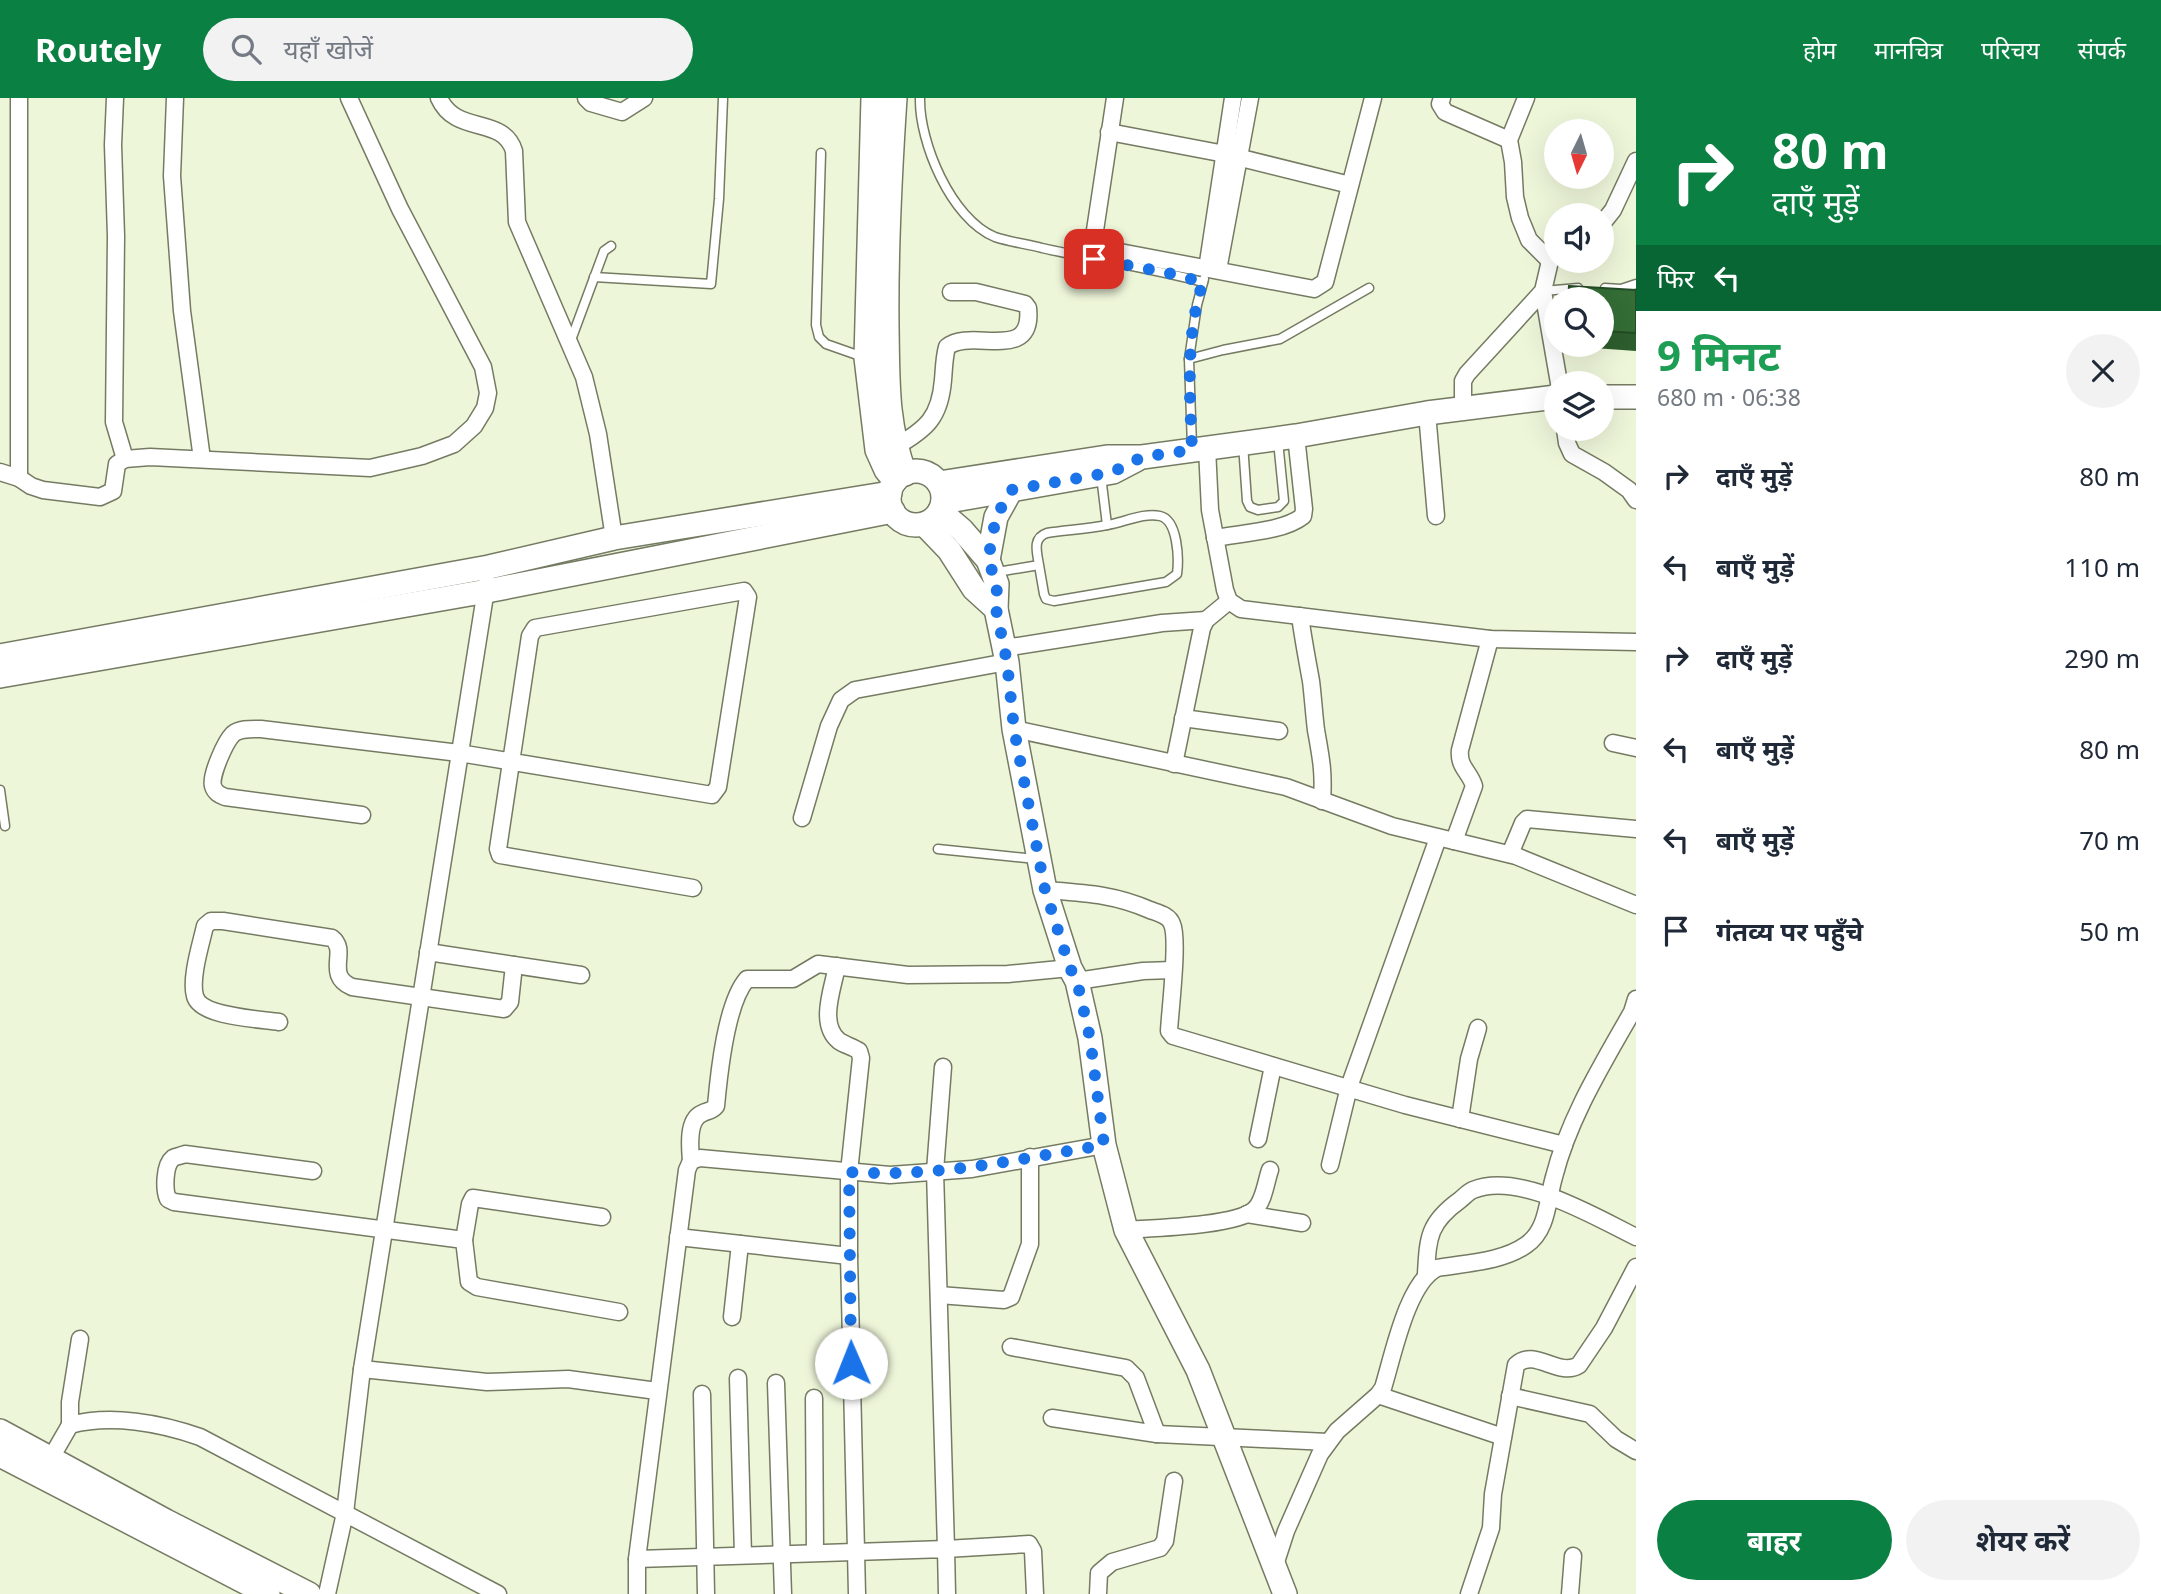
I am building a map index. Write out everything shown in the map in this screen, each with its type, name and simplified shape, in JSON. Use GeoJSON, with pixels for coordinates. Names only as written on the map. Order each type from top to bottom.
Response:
{"type":"FeatureCollection","features":[{"type":"Feature","properties":{"kind":"main road"},"geometry":{"type":"LineString","coordinates":[[873,98],[866,358],[877,450],[896,490],[906,523],[936,505],[1107,457],[1142,457],[1286,437],[1427,413],[1544,398]]}},
{"type":"Feature","properties":{"kind":"main road"},"geometry":{"type":"LineString","coordinates":[[895,98],[887,245],[888,391],[895,447],[896,490]]}},
{"type":"Feature","properties":{"kind":"main road"},"geometry":{"type":"LineString","coordinates":[[1614,397],[1636,397]]}},
{"type":"Feature","properties":{"kind":"main road"},"geometry":{"type":"LineString","coordinates":[[936,505],[1113,472],[1142,457]]}},
{"type":"Feature","properties":{"kind":"main road"},"geometry":{"type":"LineString","coordinates":[[0,676],[486,591],[896,490],[924,472],[949,550],[974,589],[996,609]]}},
{"type":"Feature","properties":{"kind":"main road"},"geometry":{"type":"LineString","coordinates":[[0,656],[489,567],[614,538],[896,490]]}},
{"type":"Feature","properties":{"kind":"main road"},"geometry":{"type":"LineString","coordinates":[[1011,490],[996,517],[991,566],[998,593],[996,609],[1006,655],[1014,729],[1045,890],[1090,1038],[1104,1145],[1126,1230],[1198,1370],[1284,1594]]}},
{"type":"Feature","properties":{"kind":"main road"},"geometry":{"type":"LineString","coordinates":[[936,505],[991,566]]}},
{"type":"Feature","properties":{"kind":"main road"},"geometry":{"type":"LineString","coordinates":[[0,1431],[309,1594]]}},
{"type":"Feature","properties":{"kind":"main road"},"geometry":{"type":"LineString","coordinates":[[0,1455],[261,1592]]}},
{"type":"Feature","properties":{"kind":"street"},"geometry":{"type":"LineString","coordinates":[[19,98],[19,478]]}},
{"type":"Feature","properties":{"kind":"street"},"geometry":{"type":"LineString","coordinates":[[115,98],[114,422],[125,459]]}},
{"type":"Feature","properties":{"kind":"street"},"geometry":{"type":"LineString","coordinates":[[176,98],[173,176],[182,311],[202,459]]}},
{"type":"Feature","properties":{"kind":"street"},"geometry":{"type":"LineString","coordinates":[[0,472],[43,490],[100,497],[113,491],[117,464],[125,459],[150,457],[370,468],[422,456],[454,444],[474,426],[485,408],[488,393],[483,367],[400,209],[349,98]]}},
{"type":"Feature","properties":{"kind":"street"},"geometry":{"type":"LineString","coordinates":[[439,98],[444,109],[454,118],[504,134],[511,140],[514,151],[517,222],[584,377],[592,405],[614,538]]}},
{"type":"Feature","properties":{"kind":"street"},"geometry":{"type":"LineString","coordinates":[[586,98],[592,103],[622,112],[644,98]]}},
{"type":"Feature","properties":{"kind":"street"},"geometry":{"type":"LineString","coordinates":[[1115,98],[1094,237],[1096,244],[1104,249],[1209,274],[1314,289],[1325,282],[1373,98]]}},
{"type":"Feature","properties":{"kind":"street"},"geometry":{"type":"LineString","coordinates":[[1231,157],[1233,98]]}},
{"type":"Feature","properties":{"kind":"street"},"geometry":{"type":"LineString","coordinates":[[1209,274],[1231,157],[1250,98]]}},
{"type":"Feature","properties":{"kind":"street"},"geometry":{"type":"LineString","coordinates":[[1441,98],[1440,104],[1445,112],[1456,119],[1509,140]]}},
{"type":"Feature","properties":{"kind":"street"},"geometry":{"type":"LineString","coordinates":[[1526,98],[1509,140],[1515,197],[1529,240],[1544,252]]}},
{"type":"Feature","properties":{"kind":"street"},"geometry":{"type":"LineString","coordinates":[[1109,132],[1350,185]]}},
{"type":"Feature","properties":{"kind":"street"},"geometry":{"type":"LineString","coordinates":[[1614,208],[1636,161]]}},
{"type":"Feature","properties":{"kind":"street"},"geometry":{"type":"LineString","coordinates":[[1463,408],[1463,381],[1467,374],[1543,291],[1549,273]]}},
{"type":"Feature","properties":{"kind":"street"},"geometry":{"type":"LineString","coordinates":[[1543,291],[1557,371]]}},
{"type":"Feature","properties":{"kind":"street"},"geometry":{"type":"LineString","coordinates":[[895,447],[918,434],[941,403],[947,347],[958,341],[1011,340],[1025,330],[1029,315],[1024,304],[976,292],[951,292]]}},
{"type":"Feature","properties":{"kind":"street"},"geometry":{"type":"LineString","coordinates":[[1427,413],[1436,516]]}},
{"type":"Feature","properties":{"kind":"street"},"geometry":{"type":"LineString","coordinates":[[1215,538],[1279,527],[1303,516],[1304,509],[1286,437]]}},
{"type":"Feature","properties":{"kind":"street"},"geometry":{"type":"LineString","coordinates":[[1567,441],[1573,454],[1629,489],[1636,500]]}},
{"type":"Feature","properties":{"kind":"street"},"geometry":{"type":"LineString","coordinates":[[1200,449],[1224,590],[1229,601],[1241,609],[1490,639],[1636,642]]}},
{"type":"Feature","properties":{"kind":"street"},"geometry":{"type":"LineString","coordinates":[[327,1594],[345,1513],[362,1369],[489,567]]}},
{"type":"Feature","properties":{"kind":"street"},"geometry":{"type":"LineString","coordinates":[[362,815],[225,797],[217,794],[213,787],[213,776],[223,751],[234,734],[244,730],[261,729],[459,753],[512,762],[712,795],[718,787],[723,760],[748,597],[744,591],[535,628],[530,636],[512,762],[498,849],[500,855],[693,888]]}},
{"type":"Feature","properties":{"kind":"street"},"geometry":{"type":"LineString","coordinates":[[1174,764],[1202,628],[1206,620],[1229,601]]}},
{"type":"Feature","properties":{"kind":"street"},"geometry":{"type":"LineString","coordinates":[[1300,616],[1322,758],[1322,801]]}},
{"type":"Feature","properties":{"kind":"street"},"geometry":{"type":"LineString","coordinates":[[802,818],[829,726],[841,700],[855,690],[1162,623],[1206,620]]}},
{"type":"Feature","properties":{"kind":"street"},"geometry":{"type":"LineString","coordinates":[[1330,1165],[1349,1087],[1446,840],[1474,786],[1472,778],[1461,767],[1460,750],[1478,692],[1490,639]]}},
{"type":"Feature","properties":{"kind":"street"},"geometry":{"type":"LineString","coordinates":[[1183,718],[1279,731]]}},
{"type":"Feature","properties":{"kind":"street"},"geometry":{"type":"LineString","coordinates":[[1014,729],[1286,787],[1392,826],[1510,854],[1636,905]]}},
{"type":"Feature","properties":{"kind":"street"},"geometry":{"type":"LineString","coordinates":[[1613,743],[1636,748]]}},
{"type":"Feature","properties":{"kind":"street"},"geometry":{"type":"LineString","coordinates":[[1510,854],[1527,819],[1636,830]]}},
{"type":"Feature","properties":{"kind":"street"},"geometry":{"type":"LineString","coordinates":[[1045,890],[1105,894],[1127,899],[1168,917],[1173,925],[1169,1031],[1173,1036],[1405,1105],[1564,1145]]}},
{"type":"Feature","properties":{"kind":"street"},"geometry":{"type":"LineString","coordinates":[[279,1022],[218,1013],[205,1009],[198,1003],[194,995],[195,976],[205,926],[211,921],[332,937],[337,941],[338,976],[343,983],[352,987],[421,998],[504,1009],[510,1002],[514,965]]}},
{"type":"Feature","properties":{"kind":"street"},"geometry":{"type":"LineString","coordinates":[[428,952],[581,975]]}},
{"type":"Feature","properties":{"kind":"street"},"geometry":{"type":"LineString","coordinates":[[638,1594],[637,1559],[657,1391],[687,1170],[691,1161],[689,1144],[698,1115],[716,1106],[729,1020],[747,979],[793,979],[818,964],[908,975],[1073,975],[1173,970]]}},
{"type":"Feature","properties":{"kind":"street"},"geometry":{"type":"LineString","coordinates":[[837,966],[828,1026],[841,1042],[859,1051],[861,1058],[849,1172],[857,1594]]}},
{"type":"Feature","properties":{"kind":"street"},"geometry":{"type":"LineString","coordinates":[[1426,1274],[1437,1268],[1504,1255],[1527,1245],[1538,1234],[1546,1216],[1564,1145],[1574,1118],[1636,999]]}},
{"type":"Feature","properties":{"kind":"street"},"geometry":{"type":"LineString","coordinates":[[1460,1119],[1469,1059],[1478,1028]]}},
{"type":"Feature","properties":{"kind":"street"},"geometry":{"type":"LineString","coordinates":[[1258,1139],[1273,1066]]}},
{"type":"Feature","properties":{"kind":"street"},"geometry":{"type":"LineString","coordinates":[[943,1067],[935,1171],[947,1594]]}},
{"type":"Feature","properties":{"kind":"street"},"geometry":{"type":"LineString","coordinates":[[691,1161],[700,1158],[890,1175],[972,1169],[1104,1145]]}},
{"type":"Feature","properties":{"kind":"street"},"geometry":{"type":"LineString","coordinates":[[313,1171],[185,1154],[173,1158],[168,1167],[165,1194],[174,1202],[464,1240]]}},
{"type":"Feature","properties":{"kind":"street"},"geometry":{"type":"LineString","coordinates":[[939,1295],[1004,1300],[1011,1297],[1030,1244],[1030,1157]]}},
{"type":"Feature","properties":{"kind":"street"},"geometry":{"type":"LineString","coordinates":[[1247,1214],[1258,1205],[1270,1170]]}},
{"type":"Feature","properties":{"kind":"street"},"geometry":{"type":"LineString","coordinates":[[1274,1568],[1286,1531],[1320,1454],[1328,1442],[1383,1388],[1414,1295],[1426,1274],[1428,1239],[1433,1227],[1452,1206],[1472,1191],[1494,1186],[1514,1188],[1550,1197],[1636,1237]]}},
{"type":"Feature","properties":{"kind":"street"},"geometry":{"type":"LineString","coordinates":[[602,1217],[474,1198],[470,1204],[464,1240],[467,1272],[469,1282],[477,1287],[620,1312]]}},
{"type":"Feature","properties":{"kind":"street"},"geometry":{"type":"LineString","coordinates":[[1126,1230],[1186,1226],[1247,1214],[1302,1223]]}},
{"type":"Feature","properties":{"kind":"street"},"geometry":{"type":"LineString","coordinates":[[678,1237],[849,1256]]}},
{"type":"Feature","properties":{"kind":"street"},"geometry":{"type":"LineString","coordinates":[[732,1317],[740,1244]]}},
{"type":"Feature","properties":{"kind":"street"},"geometry":{"type":"LineString","coordinates":[[1469,1594],[1490,1528],[1493,1494],[1516,1365],[1529,1358],[1565,1368],[1579,1365],[1604,1328],[1636,1267]]}},
{"type":"Feature","properties":{"kind":"street"},"geometry":{"type":"LineString","coordinates":[[51,1458],[70,1425],[70,1402],[80,1339]]}},
{"type":"Feature","properties":{"kind":"street"},"geometry":{"type":"LineString","coordinates":[[1011,1346],[1126,1368],[1136,1378],[1157,1434]]}},
{"type":"Feature","properties":{"kind":"street"},"geometry":{"type":"LineString","coordinates":[[362,1369],[487,1382],[568,1379],[657,1391]]}},
{"type":"Feature","properties":{"kind":"street"},"geometry":{"type":"LineString","coordinates":[[738,1378],[743,1555]]}},
{"type":"Feature","properties":{"kind":"street"},"geometry":{"type":"LineString","coordinates":[[776,1383],[783,1594]]}},
{"type":"Feature","properties":{"kind":"street"},"geometry":{"type":"LineString","coordinates":[[702,1394],[706,1594]]}},
{"type":"Feature","properties":{"kind":"street"},"geometry":{"type":"LineString","coordinates":[[1378,1395],[1503,1437]]}},
{"type":"Feature","properties":{"kind":"street"},"geometry":{"type":"LineString","coordinates":[[1510,1396],[1590,1414],[1616,1439],[1636,1451]]}},
{"type":"Feature","properties":{"kind":"street"},"geometry":{"type":"LineString","coordinates":[[814,1398],[816,1552]]}},
{"type":"Feature","properties":{"kind":"street"},"geometry":{"type":"LineString","coordinates":[[1052,1418],[1157,1434],[1328,1442]]}},
{"type":"Feature","properties":{"kind":"street"},"geometry":{"type":"LineString","coordinates":[[70,1425],[89,1420],[166,1425],[200,1437],[498,1594]]}},
{"type":"Feature","properties":{"kind":"street"},"geometry":{"type":"LineString","coordinates":[[1098,1594],[1099,1573],[1112,1562],[1160,1548],[1165,1541],[1174,1481]]}},
{"type":"Feature","properties":{"kind":"street"},"geometry":{"type":"LineString","coordinates":[[637,1559],[1030,1544],[1033,1551],[1035,1594]]}},
{"type":"Feature","properties":{"kind":"street"},"geometry":{"type":"LineString","coordinates":[[1570,1594],[1573,1556]]}},
{"type":"Feature","properties":{"kind":"lane"},"geometry":{"type":"LineString","coordinates":[[594,277],[711,284],[719,199],[723,98]]}},
{"type":"Feature","properties":{"kind":"lane"},"geometry":{"type":"LineString","coordinates":[[920,98],[933,164],[958,206],[981,228],[1008,240],[1071,254],[1164,272],[1209,274],[1197,305],[1189,359],[1200,449]]}},
{"type":"Feature","properties":{"kind":"lane"},"geometry":{"type":"LineString","coordinates":[[821,153],[816,325],[819,337],[826,344],[866,358]]}},
{"type":"Feature","properties":{"kind":"lane"},"geometry":{"type":"LineString","coordinates":[[569,343],[604,251],[611,246]]}},
{"type":"Feature","properties":{"kind":"lane"},"geometry":{"type":"LineString","coordinates":[[1614,289],[1636,284]]}},
{"type":"Feature","properties":{"kind":"lane"},"geometry":{"type":"LineString","coordinates":[[1189,359],[1280,340],[1369,288]]}},
{"type":"Feature","properties":{"kind":"lane"},"geometry":{"type":"LineString","coordinates":[[1242,442],[1247,501],[1250,507],[1258,510],[1278,507],[1284,501],[1286,437]]}},
{"type":"Feature","properties":{"kind":"lane"},"geometry":{"type":"LineString","coordinates":[[1100,474],[1107,525]]}},
{"type":"Feature","properties":{"kind":"lane"},"geometry":{"type":"LineString","coordinates":[[1152,516],[1161,516],[1168,520],[1173,528],[1177,574],[1166,582],[1054,601],[1046,599],[1039,565],[1036,548],[1040,535],[1152,516]]}},
{"type":"Feature","properties":{"kind":"lane"},"geometry":{"type":"LineString","coordinates":[[991,566],[1039,565]]}},
{"type":"Feature","properties":{"kind":"lane"},"geometry":{"type":"LineString","coordinates":[[0,790],[5,826]]}},
{"type":"Feature","properties":{"kind":"lane"},"geometry":{"type":"LineString","coordinates":[[938,849],[1039,859]]}},
{"type":"Feature","properties":{"kind":"building"},"geometry":{"type":"Polygon","coordinates":[[[1614,289],[1636,290],[1636,333],[1614,332],[1614,289]]]}},
{"type":"Feature","properties":{"kind":"route"},"geometry":{"type":"LineString","coordinates":[[851,1363],[849,1172],[890,1175],[972,1169],[1104,1145],[1090,1038],[1077,981],[1070,968],[1045,890],[1014,729],[1007,662],[996,609],[997,584],[988,560],[996,517],[1011,490],[1113,472],[1142,457],[1192,450],[1189,359],[1203,282],[1094,259]]}}]}
